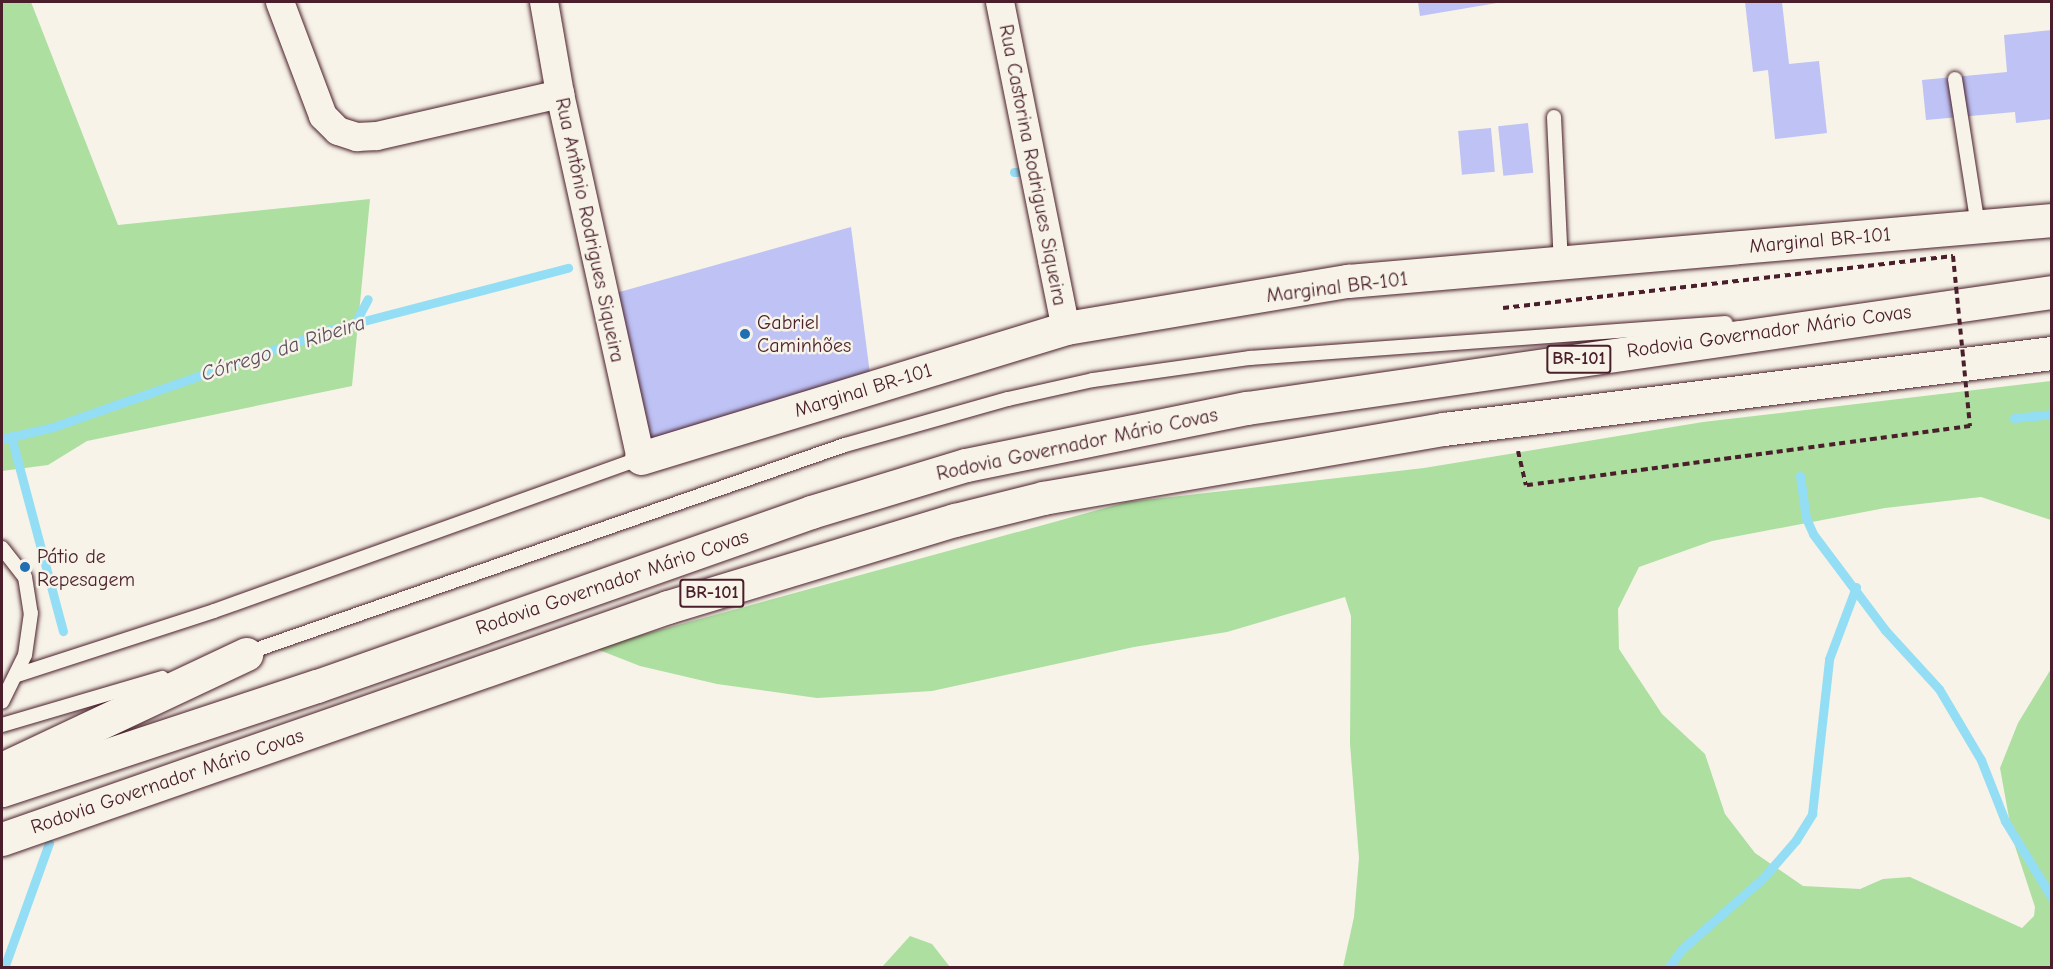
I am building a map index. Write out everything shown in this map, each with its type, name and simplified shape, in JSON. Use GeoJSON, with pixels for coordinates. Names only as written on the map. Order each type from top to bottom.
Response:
{"type":"FeatureCollection","features":[{"type":"Feature","properties":{"kind":"main road","name":"Marginal BR-101"},"geometry":{"type":"LineString","coordinates":[[641,458],[1066,328],[1348,281],[2052,220]]}},
{"type":"Feature","properties":{"kind":"main road","name":"Rodovia Governador Mário Covas"},"geometry":{"type":"LineString","coordinates":[[2,790],[317,686],[811,512],[966,465],[1247,408],[1911,310],[2052,292]]}},
{"type":"Feature","properties":{"kind":"main road","name":"Rodovia Governador Mário Covas"},"geometry":{"type":"LineString","coordinates":[[2,839],[668,607],[955,520],[1043,498],[1444,429],[2052,354]]}},
{"type":"Feature","properties":{"kind":"main road"},"geometry":{"type":"LineString","coordinates":[[2,769],[246,654]]}},
{"type":"Feature","properties":{"kind":"street"},"geometry":{"type":"LineString","coordinates":[[280,2],[323,116],[338,131],[357,138],[377,136],[560,94]]}},
{"type":"Feature","properties":{"kind":"street","name":"Rua Antônio Rodrigues Siqueira"},"geometry":{"type":"LineString","coordinates":[[544,2],[560,94],[641,458]]}},
{"type":"Feature","properties":{"kind":"street","name":"Rua Castorina Rodrigues Siqueira"},"geometry":{"type":"LineString","coordinates":[[1000,2],[1066,328]]}},
{"type":"Feature","properties":{"kind":"lane"},"geometry":{"type":"LineString","coordinates":[[1955,79],[1978,226]]}},
{"type":"Feature","properties":{"kind":"lane"},"geometry":{"type":"LineString","coordinates":[[1554,117],[1561,264]]}},
{"type":"Feature","properties":{"kind":"lane"},"geometry":{"type":"LineString","coordinates":[[2,724],[246,654],[845,445],[1008,399],[1093,380],[1250,358],[1911,310]]}},
{"type":"Feature","properties":{"kind":"lane"},"geometry":{"type":"LineString","coordinates":[[17,675],[214,612],[641,458]]}},
{"type":"Feature","properties":{"kind":"lane"},"geometry":{"type":"LineString","coordinates":[[2,548],[18,563],[29,592],[30,634],[17,675],[2,702]]}},
{"type":"Feature","properties":{"kind":"path"},"geometry":{"type":"LineString","coordinates":[[1503,308],[1953,256],[1970,426],[1526,484]]}},
{"type":"Feature","properties":{"kind":"green space"},"geometry":{"type":"Polygon","coordinates":[[[2,2],[31,2],[118,225],[370,199],[352,386],[87,441],[48,465],[2,471],[2,2]]]}},
{"type":"Feature","properties":{"kind":"green space"},"geometry":{"type":"Polygon","coordinates":[[[2051,381],[2051,520],[1981,497],[1885,508],[1712,541],[1639,567],[1618,609],[1619,649],[1662,714],[1705,754],[1725,814],[1755,853],[1803,886],[1860,889],[1883,879],[1910,877],[2022,928],[2034,916],[2035,907],[2013,840],[2000,768],[2018,723],[2051,669],[2051,967],[1343,967],[1354,917],[1359,858],[1350,744],[1351,616],[1345,597],[1227,632],[1134,647],[932,691],[817,698],[717,684],[640,666],[594,648],[1127,502],[1424,468],[1703,422],[2051,381]]]}},
{"type":"Feature","properties":{"kind":"green space"},"geometry":{"type":"Polygon","coordinates":[[[910,936],[932,944],[950,967],[882,967],[910,936]]]}},
{"type":"Feature","properties":{"kind":"building"},"geometry":{"type":"Polygon","coordinates":[[[1418,2],[1497,2],[1497,3],[1420,16],[1418,2]]]}},
{"type":"Feature","properties":{"kind":"building"},"geometry":{"type":"Polygon","coordinates":[[[1745,2],[1782,2],[1789,64],[1819,61],[1827,133],[1775,139],[1768,70],[1753,72],[1745,2]]]}},
{"type":"Feature","properties":{"kind":"building"},"geometry":{"type":"Polygon","coordinates":[[[2052,30],[2052,119],[2016,123],[2015,112],[1926,120],[1922,80],[2007,72],[2004,35],[2052,30]]]}},
{"type":"Feature","properties":{"kind":"building"},"geometry":{"type":"Polygon","coordinates":[[[1528,123],[1533,173],[1503,176],[1498,126],[1528,123]]]}},
{"type":"Feature","properties":{"kind":"building"},"geometry":{"type":"Polygon","coordinates":[[[1491,128],[1495,172],[1462,175],[1458,131],[1491,128]]]}},
{"type":"Feature","properties":{"kind":"building","name":"Gabriel Caminhões"},"geometry":{"type":"Polygon","coordinates":[[[851,227],[870,374],[647,443],[616,293],[851,227]]]}},
{"type":"Feature","properties":{"kind":"waterway","name":"Córrego da Ribeira"},"geometry":{"type":"LineString","coordinates":[[2,439],[53,427],[333,329],[568,268]]}},
{"type":"Feature","properties":{"kind":"waterway"},"geometry":{"type":"LineString","coordinates":[[355,323],[368,299]]}},
{"type":"Feature","properties":{"kind":"waterway"},"geometry":{"type":"LineString","coordinates":[[2014,418],[2052,414]]}},
{"type":"Feature","properties":{"kind":"waterway"},"geometry":{"type":"LineString","coordinates":[[11,436],[63,631]]}},
{"type":"Feature","properties":{"kind":"waterway"},"geometry":{"type":"LineString","coordinates":[[1800,476],[1806,518],[1813,534],[1885,630],[1939,689],[1981,760],[2005,821],[2052,898]]}},
{"type":"Feature","properties":{"kind":"waterway"},"geometry":{"type":"LineString","coordinates":[[1668,968],[1682,949],[1763,878],[1796,840],[1812,814],[1829,659],[1856,587]]}},
{"type":"Feature","properties":{"kind":"waterway"},"geometry":{"type":"LineString","coordinates":[[4,968],[49,843]]}},
{"type":"Feature","properties":{"kind":"place","name":"Gabriel Caminhões"},"geometry":{"type":"Point","coordinates":[745,334]}},
{"type":"Feature","properties":{"kind":"place","name":"Pátio de Repesagem"},"geometry":{"type":"Point","coordinates":[25,567]}}]}
